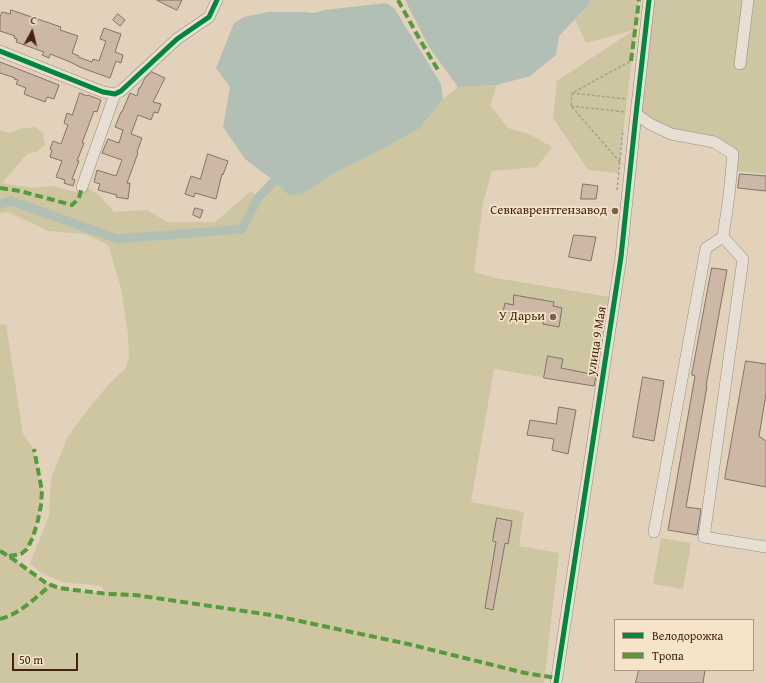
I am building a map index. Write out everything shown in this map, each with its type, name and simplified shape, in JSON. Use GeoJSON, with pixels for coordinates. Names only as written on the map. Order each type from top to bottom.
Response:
{"type":"FeatureCollection","features":[{"type":"Feature","properties":{"kind":"street"},"geometry":{"type":"LineString","coordinates":[[0,51],[103,92],[115,94],[121,91],[177,39],[209,17],[217,0]]}},
{"type":"Feature","properties":{"kind":"street","name":"улица 9 Мая"},"geometry":{"type":"LineString","coordinates":[[556,683],[621,256],[630,113],[649,0]]}},
{"type":"Feature","properties":{"kind":"street"},"geometry":{"type":"LineString","coordinates":[[740,64],[748,0]]}},
{"type":"Feature","properties":{"kind":"street"},"geometry":{"type":"LineString","coordinates":[[82,187],[115,94]]}},
{"type":"Feature","properties":{"kind":"street"},"geometry":{"type":"LineString","coordinates":[[630,113],[671,134],[714,142],[733,154],[723,237],[706,248],[654,532]]}},
{"type":"Feature","properties":{"kind":"street"},"geometry":{"type":"LineString","coordinates":[[723,237],[743,259],[704,537],[766,547]]}},
{"type":"Feature","properties":{"kind":"path"},"geometry":{"type":"LineString","coordinates":[[572,93],[631,61]]}},
{"type":"Feature","properties":{"kind":"path"},"geometry":{"type":"LineString","coordinates":[[572,93],[627,99]]}},
{"type":"Feature","properties":{"kind":"path"},"geometry":{"type":"LineString","coordinates":[[572,93],[571,106],[620,162]]}},
{"type":"Feature","properties":{"kind":"path"},"geometry":{"type":"LineString","coordinates":[[571,106],[630,113]]}},
{"type":"Feature","properties":{"kind":"shaded area"},"geometry":{"type":"Polygon","coordinates":[[[405,0],[591,0],[559,36],[556,55],[530,76],[497,85],[458,87],[429,47],[405,0]]]}},
{"type":"Feature","properties":{"kind":"shaded area"},"geometry":{"type":"Polygon","coordinates":[[[591,0],[639,0],[618,173],[588,170],[553,118],[557,81],[634,30],[586,43],[575,19],[591,0]]]}},
{"type":"Feature","properties":{"kind":"shaded area"},"geometry":{"type":"Polygon","coordinates":[[[649,0],[766,0],[766,174],[731,170],[733,154],[671,134],[636,114],[649,0]]]}},
{"type":"Feature","properties":{"kind":"shaded area"},"geometry":{"type":"Polygon","coordinates":[[[386,3],[394,8],[441,84],[443,99],[420,128],[381,150],[331,175],[303,194],[289,196],[274,181],[245,159],[223,127],[230,87],[216,68],[234,23],[244,17],[268,12],[314,13],[325,10],[386,3]]]}},
{"type":"Feature","properties":{"kind":"shaded area"},"geometry":{"type":"Polygon","coordinates":[[[497,85],[490,105],[508,128],[529,134],[552,147],[537,167],[492,171],[483,203],[474,272],[496,278],[610,297],[595,386],[494,369],[471,502],[524,512],[519,546],[559,553],[544,683],[0,683],[0,325],[6,324],[23,434],[34,449],[42,491],[41,505],[33,537],[27,549],[14,559],[46,583],[59,588],[107,594],[101,586],[62,582],[41,573],[30,563],[49,516],[51,479],[67,438],[107,386],[125,369],[129,357],[128,334],[121,288],[108,245],[85,234],[49,231],[7,212],[0,213],[0,130],[10,133],[19,129],[35,127],[43,133],[45,145],[36,152],[28,153],[2,183],[32,188],[52,186],[76,192],[87,187],[100,196],[114,212],[147,210],[167,222],[215,222],[251,191],[258,197],[274,181],[289,196],[303,194],[331,175],[381,150],[420,128],[443,99],[458,87],[497,85]]]}},
{"type":"Feature","properties":{"kind":"shaded area"},"geometry":{"type":"Polygon","coordinates":[[[661,538],[691,543],[683,589],[653,584],[661,538]]]}},
{"type":"Feature","properties":{"kind":"building"},"geometry":{"type":"Polygon","coordinates":[[[157,0],[182,0],[177,10],[157,0]]]}},
{"type":"Feature","properties":{"kind":"building"},"geometry":{"type":"Polygon","coordinates":[[[11,10],[61,27],[60,30],[78,36],[72,53],[92,62],[93,59],[99,61],[106,41],[100,39],[104,28],[121,34],[115,52],[123,55],[121,63],[116,61],[110,78],[50,54],[49,58],[42,55],[44,52],[16,42],[17,39],[14,38],[15,36],[0,31],[0,17],[2,12],[10,14],[11,10]]]}},
{"type":"Feature","properties":{"kind":"building"},"geometry":{"type":"Polygon","coordinates":[[[118,14],[125,20],[120,26],[113,20],[118,14]]]}},
{"type":"Feature","properties":{"kind":"building"},"geometry":{"type":"Polygon","coordinates":[[[0,62],[59,85],[54,99],[47,97],[45,102],[24,94],[26,88],[16,84],[18,80],[0,73],[0,62]]]}},
{"type":"Feature","properties":{"kind":"building"},"geometry":{"type":"Polygon","coordinates":[[[152,72],[165,78],[153,102],[161,104],[158,113],[154,112],[151,120],[138,115],[131,134],[142,138],[127,183],[130,183],[128,199],[116,197],[117,195],[98,190],[100,184],[94,182],[97,170],[116,176],[122,160],[102,153],[108,139],[119,143],[123,130],[115,127],[121,112],[130,93],[137,96],[139,88],[145,78],[152,72]]]}},
{"type":"Feature","properties":{"kind":"building"},"geometry":{"type":"Polygon","coordinates":[[[80,93],[101,100],[97,112],[94,111],[82,143],[84,143],[72,179],[75,180],[73,186],[64,183],[65,180],[56,177],[62,161],[50,157],[52,150],[50,149],[53,141],[61,144],[68,125],[64,123],[67,113],[72,115],[80,93]]]}},
{"type":"Feature","properties":{"kind":"building"},"geometry":{"type":"Polygon","coordinates":[[[208,154],[228,161],[223,175],[222,174],[216,199],[195,193],[194,197],[185,194],[191,176],[200,179],[208,154]]]}},
{"type":"Feature","properties":{"kind":"building"},"geometry":{"type":"Polygon","coordinates":[[[740,174],[766,176],[766,191],[738,188],[740,174]]]}},
{"type":"Feature","properties":{"kind":"building"},"geometry":{"type":"Polygon","coordinates":[[[583,184],[598,186],[596,199],[581,199],[583,184]]]}},
{"type":"Feature","properties":{"kind":"building"},"geometry":{"type":"Polygon","coordinates":[[[195,208],[203,210],[200,218],[193,215],[195,208]]]}},
{"type":"Feature","properties":{"kind":"building"},"geometry":{"type":"Polygon","coordinates":[[[574,235],[596,237],[591,261],[569,257],[574,235]]]}},
{"type":"Feature","properties":{"kind":"building"},"geometry":{"type":"Polygon","coordinates":[[[712,268],[727,270],[686,507],[701,509],[697,535],[668,530],[695,376],[692,375],[712,268]]]}},
{"type":"Feature","properties":{"kind":"building"},"geometry":{"type":"Polygon","coordinates":[[[514,295],[554,302],[553,306],[562,308],[559,327],[543,324],[544,318],[503,312],[505,303],[513,305],[514,295]]]}},
{"type":"Feature","properties":{"kind":"building"},"geometry":{"type":"Polygon","coordinates":[[[548,356],[563,359],[561,368],[596,375],[594,386],[544,378],[548,356]]]}},
{"type":"Feature","properties":{"kind":"building"},"geometry":{"type":"Polygon","coordinates":[[[746,361],[766,364],[766,394],[759,436],[766,441],[766,487],[725,479],[746,361]]]}},
{"type":"Feature","properties":{"kind":"building"},"geometry":{"type":"Polygon","coordinates":[[[643,377],[664,381],[654,441],[633,437],[643,377]]]}},
{"type":"Feature","properties":{"kind":"building"},"geometry":{"type":"Polygon","coordinates":[[[559,407],[576,410],[568,454],[552,450],[554,439],[527,435],[530,420],[556,424],[559,407]]]}},
{"type":"Feature","properties":{"kind":"building"},"geometry":{"type":"Polygon","coordinates":[[[497,518],[512,521],[508,544],[505,543],[493,610],[485,608],[496,542],[493,541],[497,518]]]}},
{"type":"Feature","properties":{"kind":"building"},"geometry":{"type":"Polygon","coordinates":[[[639,671],[705,671],[703,683],[636,683],[639,671]]]}},
{"type":"Feature","properties":{"kind":"waterway"},"geometry":{"type":"LineString","coordinates":[[0,204],[11,201],[118,239],[242,229],[258,198],[274,181]]}},
{"type":"Feature","properties":{"kind":"marked path"},"geometry":{"type":"LineString","coordinates":[[398,0],[438,70]]}},
{"type":"Feature","properties":{"kind":"marked path"},"geometry":{"type":"LineString","coordinates":[[631,61],[639,0]]}},
{"type":"Feature","properties":{"kind":"marked path"},"geometry":{"type":"LineString","coordinates":[[0,188],[20,191],[72,205],[79,198],[82,187]]}},
{"type":"Feature","properties":{"kind":"marked path"},"geometry":{"type":"LineString","coordinates":[[9,556],[21,554],[27,549],[33,537],[38,520],[42,491],[34,449]]}},
{"type":"Feature","properties":{"kind":"marked path"},"geometry":{"type":"LineString","coordinates":[[0,551],[46,583],[59,588],[108,594],[135,595],[271,615],[408,644],[525,673],[557,678]]}},
{"type":"Feature","properties":{"kind":"marked path"},"geometry":{"type":"LineString","coordinates":[[0,619],[7,617],[21,609],[51,585]]}},
{"type":"Feature","properties":{"kind":"cycle path"},"geometry":{"type":"LineString","coordinates":[[0,51],[103,92],[115,94],[121,91],[177,39],[209,17],[217,0]]}},
{"type":"Feature","properties":{"kind":"cycle path"},"geometry":{"type":"LineString","coordinates":[[556,683],[621,257],[649,0]]}},
{"type":"Feature","properties":{"kind":"place","name":"Севкаврентгензавод"},"geometry":{"type":"Point","coordinates":[615,211]}},
{"type":"Feature","properties":{"kind":"place","name":"У Дарьи"},"geometry":{"type":"Point","coordinates":[553,317]}}]}
